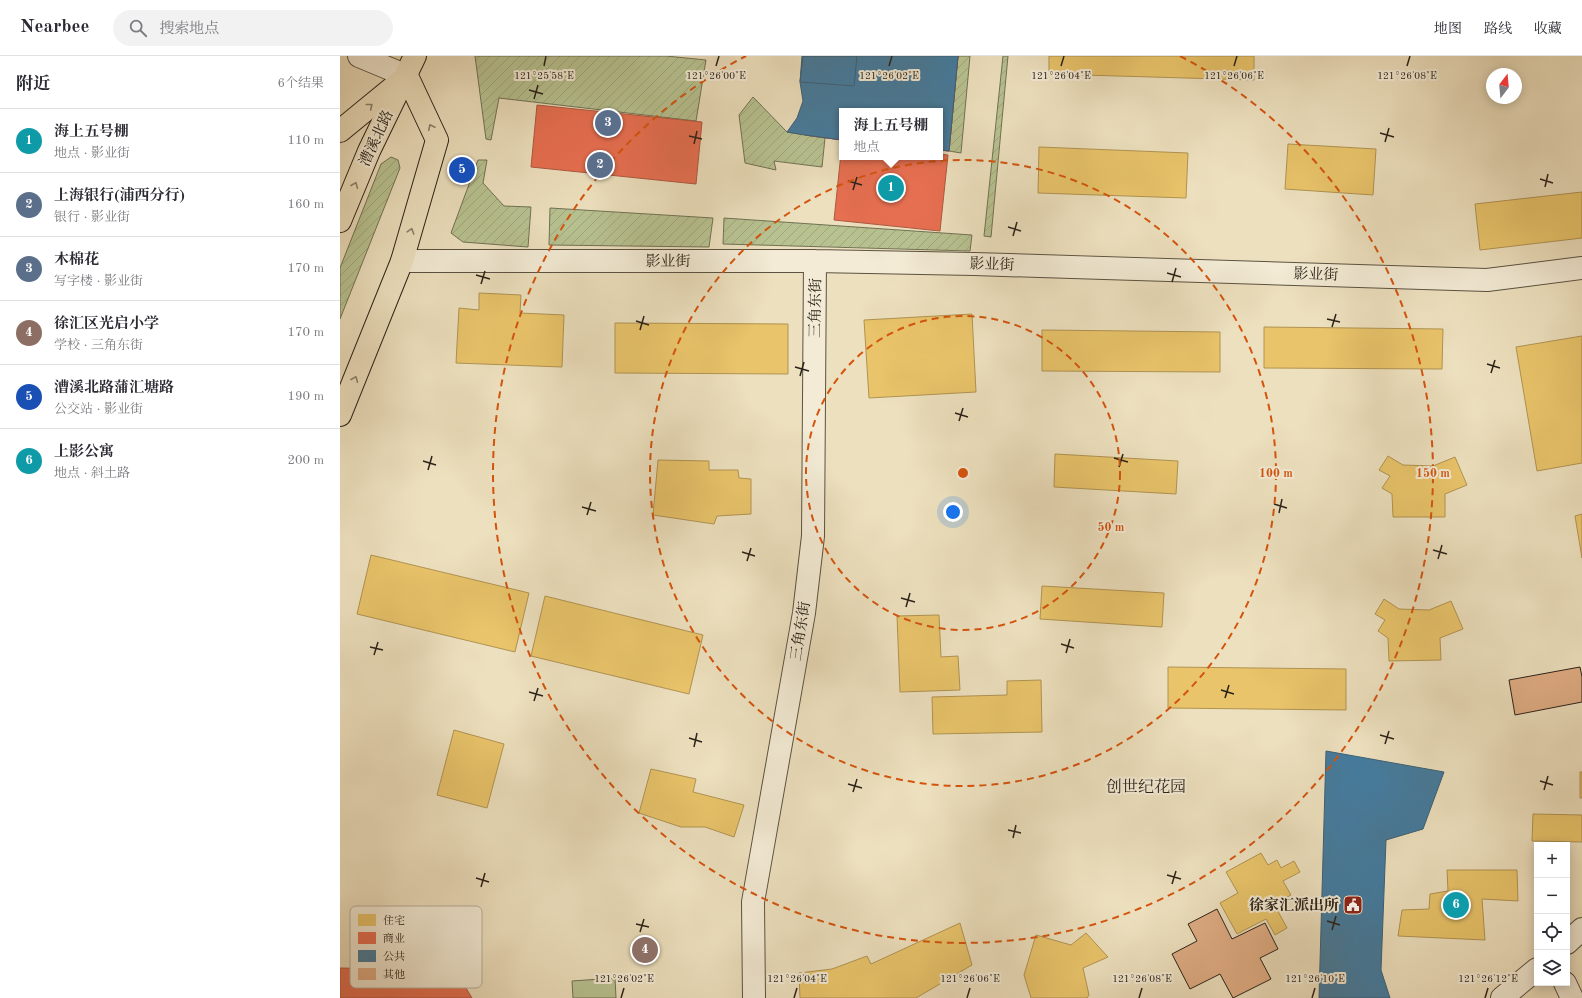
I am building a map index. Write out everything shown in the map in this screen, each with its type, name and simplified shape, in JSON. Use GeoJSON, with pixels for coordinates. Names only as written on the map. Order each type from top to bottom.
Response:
{"type":"FeatureCollection","features":[{"type":"Feature","properties":{"kind":"main road","name":"漕溪北路"},"geometry":{"type":"LineString","coordinates":[[340,221],[369,151],[407,76],[415,56]]}},
{"type":"Feature","properties":{"kind":"main road"},"geometry":{"type":"LineString","coordinates":[[340,131],[407,76],[437,140],[402,261],[340,415]]}},
{"type":"Feature","properties":{"kind":"street"},"geometry":{"type":"LineString","coordinates":[[359,56],[407,76]]}},
{"type":"Feature","properties":{"kind":"street","name":"影业街"},"geometry":{"type":"LineString","coordinates":[[402,261],[815,261],[974,264],[1487,280],[1582,268]]}},
{"type":"Feature","properties":{"kind":"street","name":"三角东街"},"geometry":{"type":"LineString","coordinates":[[754,998],[754,902],[804,613],[812,536],[815,261]]}},
{"type":"Feature","properties":{"kind":"street"},"geometry":{"type":"LineString","coordinates":[[1570,940],[1582,929]]}},
{"type":"Feature","properties":{"kind":"street"},"geometry":{"type":"LineString","coordinates":[[1502,998],[1534,971]]}},
{"type":"Feature","properties":{"kind":"street"},"geometry":{"type":"LineString","coordinates":[[1566,986],[1572,998]]}},
{"type":"Feature","properties":{"kind":"green space"},"geometry":{"type":"Polygon","coordinates":[[[475,56],[666,56],[706,60],[696,121],[499,98],[491,140],[486,139],[475,56]]]}},
{"type":"Feature","properties":{"kind":"green space"},"geometry":{"type":"Polygon","coordinates":[[[958,56],[970,56],[961,153],[949,151],[958,56]]]}},
{"type":"Feature","properties":{"kind":"green space"},"geometry":{"type":"Polygon","coordinates":[[[1003,56],[1008,56],[991,237],[984,236],[1003,56]]]}},
{"type":"Feature","properties":{"kind":"green space"},"geometry":{"type":"Polygon","coordinates":[[[753,97],[787,132],[825,138],[822,167],[774,161],[776,170],[745,163],[739,115],[753,97]]]}},
{"type":"Feature","properties":{"kind":"green space"},"geometry":{"type":"Polygon","coordinates":[[[391,157],[398,160],[400,168],[340,319],[340,268],[381,164],[391,157]]]}},
{"type":"Feature","properties":{"kind":"green space"},"geometry":{"type":"Polygon","coordinates":[[[478,160],[487,160],[483,183],[504,206],[531,207],[528,247],[463,242],[451,233],[478,160]]]}},
{"type":"Feature","properties":{"kind":"green space"},"geometry":{"type":"Polygon","coordinates":[[[550,208],[713,218],[709,247],[549,245],[550,208]]]}},
{"type":"Feature","properties":{"kind":"green space"},"geometry":{"type":"Polygon","coordinates":[[[724,218],[972,235],[970,251],[723,244],[724,218]]]}},
{"type":"Feature","properties":{"kind":"green space"},"geometry":{"type":"Polygon","coordinates":[[[615,978],[616,998],[573,998],[572,981],[615,978]]]}},
{"type":"Feature","properties":{"kind":"building: 住宅"},"geometry":{"type":"Polygon","coordinates":[[[1049,56],[1254,56],[1254,80],[1049,74],[1049,56]]]}},
{"type":"Feature","properties":{"kind":"building: 住宅"},"geometry":{"type":"Polygon","coordinates":[[[1288,144],[1376,149],[1373,195],[1285,189],[1288,144]]]}},
{"type":"Feature","properties":{"kind":"building: 住宅"},"geometry":{"type":"Polygon","coordinates":[[[1039,147],[1188,153],[1186,198],[1038,193],[1039,147]]]}},
{"type":"Feature","properties":{"kind":"building: 住宅"},"geometry":{"type":"Polygon","coordinates":[[[1582,192],[1582,238],[1480,250],[1475,204],[1582,192]]]}},
{"type":"Feature","properties":{"kind":"building: 住宅"},"geometry":{"type":"Polygon","coordinates":[[[479,293],[521,295],[520,313],[564,315],[562,367],[456,363],[459,308],[479,310],[479,293]]]}},
{"type":"Feature","properties":{"kind":"building: 住宅"},"geometry":{"type":"Polygon","coordinates":[[[972,314],[976,392],[869,398],[864,320],[972,314]]]}},
{"type":"Feature","properties":{"kind":"building: 住宅"},"geometry":{"type":"Polygon","coordinates":[[[615,323],[788,324],[788,374],[615,373],[615,323]]]}},
{"type":"Feature","properties":{"kind":"building: 住宅"},"geometry":{"type":"Polygon","coordinates":[[[1264,327],[1443,329],[1442,369],[1264,368],[1264,327]]]}},
{"type":"Feature","properties":{"kind":"building: 住宅"},"geometry":{"type":"Polygon","coordinates":[[[1042,330],[1220,332],[1220,372],[1042,371],[1042,330]]]}},
{"type":"Feature","properties":{"kind":"building: 住宅"},"geometry":{"type":"Polygon","coordinates":[[[1582,336],[1582,463],[1537,471],[1516,347],[1582,336]]]}},
{"type":"Feature","properties":{"kind":"building: 住宅"},"geometry":{"type":"Polygon","coordinates":[[[1055,454],[1178,461],[1176,494],[1054,487],[1055,454]]]}},
{"type":"Feature","properties":{"kind":"building: 住宅"},"geometry":{"type":"Polygon","coordinates":[[[1388,456],[1403,465],[1433,466],[1455,457],[1467,485],[1445,494],[1445,517],[1393,517],[1392,494],[1382,488],[1390,476],[1379,470],[1388,456]]]}},
{"type":"Feature","properties":{"kind":"building: 住宅"},"geometry":{"type":"Polygon","coordinates":[[[658,460],[709,461],[709,470],[738,470],[739,478],[751,479],[751,514],[717,516],[714,524],[653,515],[658,460]]]}},
{"type":"Feature","properties":{"kind":"building: 住宅"},"geometry":{"type":"Polygon","coordinates":[[[1582,514],[1582,558],[1575,516],[1582,514]]]}},
{"type":"Feature","properties":{"kind":"building: 住宅"},"geometry":{"type":"Polygon","coordinates":[[[371,555],[529,593],[515,652],[357,614],[371,555]]]}},
{"type":"Feature","properties":{"kind":"building: 住宅"},"geometry":{"type":"Polygon","coordinates":[[[1042,586],[1164,593],[1162,627],[1040,619],[1042,586]]]}},
{"type":"Feature","properties":{"kind":"building: 住宅"},"geometry":{"type":"Polygon","coordinates":[[[545,596],[703,635],[689,694],[531,656],[545,596]]]}},
{"type":"Feature","properties":{"kind":"building: 住宅"},"geometry":{"type":"Polygon","coordinates":[[[1384,599],[1399,609],[1429,610],[1451,601],[1463,629],[1440,638],[1441,660],[1389,661],[1388,638],[1378,631],[1385,620],[1375,614],[1384,599]]]}},
{"type":"Feature","properties":{"kind":"building: 住宅"},"geometry":{"type":"Polygon","coordinates":[[[939,615],[941,657],[958,656],[960,690],[900,692],[897,616],[939,615]]]}},
{"type":"Feature","properties":{"kind":"building: 住宅"},"geometry":{"type":"Polygon","coordinates":[[[1168,667],[1346,669],[1346,710],[1168,708],[1168,667]]]}},
{"type":"Feature","properties":{"kind":"building: 住宅"},"geometry":{"type":"Polygon","coordinates":[[[1041,680],[1042,732],[933,734],[932,697],[1007,695],[1007,681],[1041,680]]]}},
{"type":"Feature","properties":{"kind":"building: 住宅"},"geometry":{"type":"Polygon","coordinates":[[[454,730],[504,744],[487,808],[437,795],[454,730]]]}},
{"type":"Feature","properties":{"kind":"building: 住宅"},"geometry":{"type":"Polygon","coordinates":[[[651,769],[696,779],[693,792],[744,805],[734,837],[705,827],[681,827],[639,813],[651,769]]]}},
{"type":"Feature","properties":{"kind":"building: 住宅"},"geometry":{"type":"Polygon","coordinates":[[[1580,772],[1582,772],[1582,798],[1580,798],[1580,772]]]}},
{"type":"Feature","properties":{"kind":"building: 住宅"},"geometry":{"type":"Polygon","coordinates":[[[1533,814],[1582,815],[1582,842],[1532,841],[1533,814]]]}},
{"type":"Feature","properties":{"kind":"building: 住宅"},"geometry":{"type":"Polygon","coordinates":[[[1261,853],[1268,865],[1277,860],[1281,868],[1294,861],[1300,872],[1283,881],[1291,895],[1274,904],[1287,928],[1275,935],[1266,919],[1237,934],[1220,903],[1238,893],[1226,872],[1261,853]]]}},
{"type":"Feature","properties":{"kind":"building: 住宅"},"geometry":{"type":"Polygon","coordinates":[[[1447,870],[1517,870],[1518,901],[1482,899],[1485,940],[1398,936],[1402,910],[1429,909],[1430,894],[1448,891],[1447,870]]]}},
{"type":"Feature","properties":{"kind":"building: 住宅"},"geometry":{"type":"Polygon","coordinates":[[[960,923],[972,965],[916,998],[800,998],[799,973],[832,969],[867,956],[871,964],[960,923]]]}},
{"type":"Feature","properties":{"kind":"building: 住宅"},"geometry":{"type":"Polygon","coordinates":[[[1086,933],[1108,957],[1083,968],[1089,995],[1087,998],[1031,998],[1024,975],[1036,935],[1071,945],[1086,933]]]}},
{"type":"Feature","properties":{"kind":"building: 商业"},"geometry":{"type":"Polygon","coordinates":[[[857,56],[958,56],[949,151],[943,150],[943,108],[839,108],[839,140],[805,135],[809,83],[854,86],[857,56]]]}},
{"type":"Feature","properties":{"kind":"building: 商业"},"geometry":{"type":"Polygon","coordinates":[[[857,56],[867,56],[862,108],[839,108],[839,140],[805,135],[809,83],[854,86],[857,56]]]}},
{"type":"Feature","properties":{"kind":"building: 商业"},"geometry":{"type":"Polygon","coordinates":[[[867,56],[913,56],[908,108],[862,108],[867,56]]]}},
{"type":"Feature","properties":{"kind":"building: 商业"},"geometry":{"type":"Polygon","coordinates":[[[913,56],[958,56],[949,151],[943,150],[943,108],[908,108],[913,56]]]}},
{"type":"Feature","properties":{"kind":"building: 商业"},"geometry":{"type":"Polygon","coordinates":[[[537,105],[702,122],[696,184],[531,167],[537,105]]]}},
{"type":"Feature","properties":{"kind":"building: 商业"},"geometry":{"type":"Polygon","coordinates":[[[943,154],[948,155],[940,231],[834,220],[840,160],[943,160],[943,154]]]}},
{"type":"Feature","properties":{"kind":"building: 商业"},"geometry":{"type":"Polygon","coordinates":[[[340,968],[350,968],[350,988],[466,988],[472,998],[340,998],[340,968]]]}},
{"type":"Feature","properties":{"kind":"building: 公共"},"geometry":{"type":"Polygon","coordinates":[[[802,56],[857,56],[854,86],[800,82],[802,56]]]}},
{"type":"Feature","properties":{"kind":"building: 公共"},"geometry":{"type":"Polygon","coordinates":[[[803,56],[958,56],[949,151],[943,150],[943,108],[839,108],[839,140],[787,132],[797,118],[803,101],[800,82],[803,56]]]}},
{"type":"Feature","properties":{"kind":"building: 公共","name":"徐家汇派出所"},"geometry":{"type":"Polygon","coordinates":[[[1326,751],[1444,772],[1423,829],[1386,840],[1381,970],[1390,998],[1319,998],[1326,751]]]}},
{"type":"Feature","properties":{"kind":"building: 其他"},"geometry":{"type":"Polygon","coordinates":[[[1580,667],[1582,677],[1582,702],[1515,715],[1509,680],[1580,667]]]}},
{"type":"Feature","properties":{"kind":"building: 其他"},"geometry":{"type":"Polygon","coordinates":[[[1217,909],[1232,939],[1265,923],[1278,949],[1260,958],[1271,979],[1233,998],[1220,974],[1190,989],[1172,954],[1197,941],[1188,924],[1217,909]]]}},
{"type":"Feature","properties":{"kind":"place","name":"木棉花"},"geometry":{"type":"Point","coordinates":[608,123]}},
{"type":"Feature","properties":{"kind":"place","name":"上海银行(浦西分行)"},"geometry":{"type":"Point","coordinates":[600,165]}},
{"type":"Feature","properties":{"kind":"place","name":"漕溪北路蒲汇塘路"},"geometry":{"type":"Point","coordinates":[462,170]}},
{"type":"Feature","properties":{"kind":"place","name":"海上五号棚"},"geometry":{"type":"Point","coordinates":[891,188]}},
{"type":"Feature","properties":{"kind":"place","name":"徐家汇派出所"},"geometry":{"type":"Point","coordinates":[1353,905]}},
{"type":"Feature","properties":{"kind":"place","name":"上影公寓"},"geometry":{"type":"Point","coordinates":[1456,905]}},
{"type":"Feature","properties":{"kind":"place","name":"徐汇区光启小学"},"geometry":{"type":"Point","coordinates":[645,950]}},
{"type":"Feature","properties":{"kind":"district","name":"创世纪花园"},"geometry":{"type":"Point","coordinates":[1146,786]}}]}
